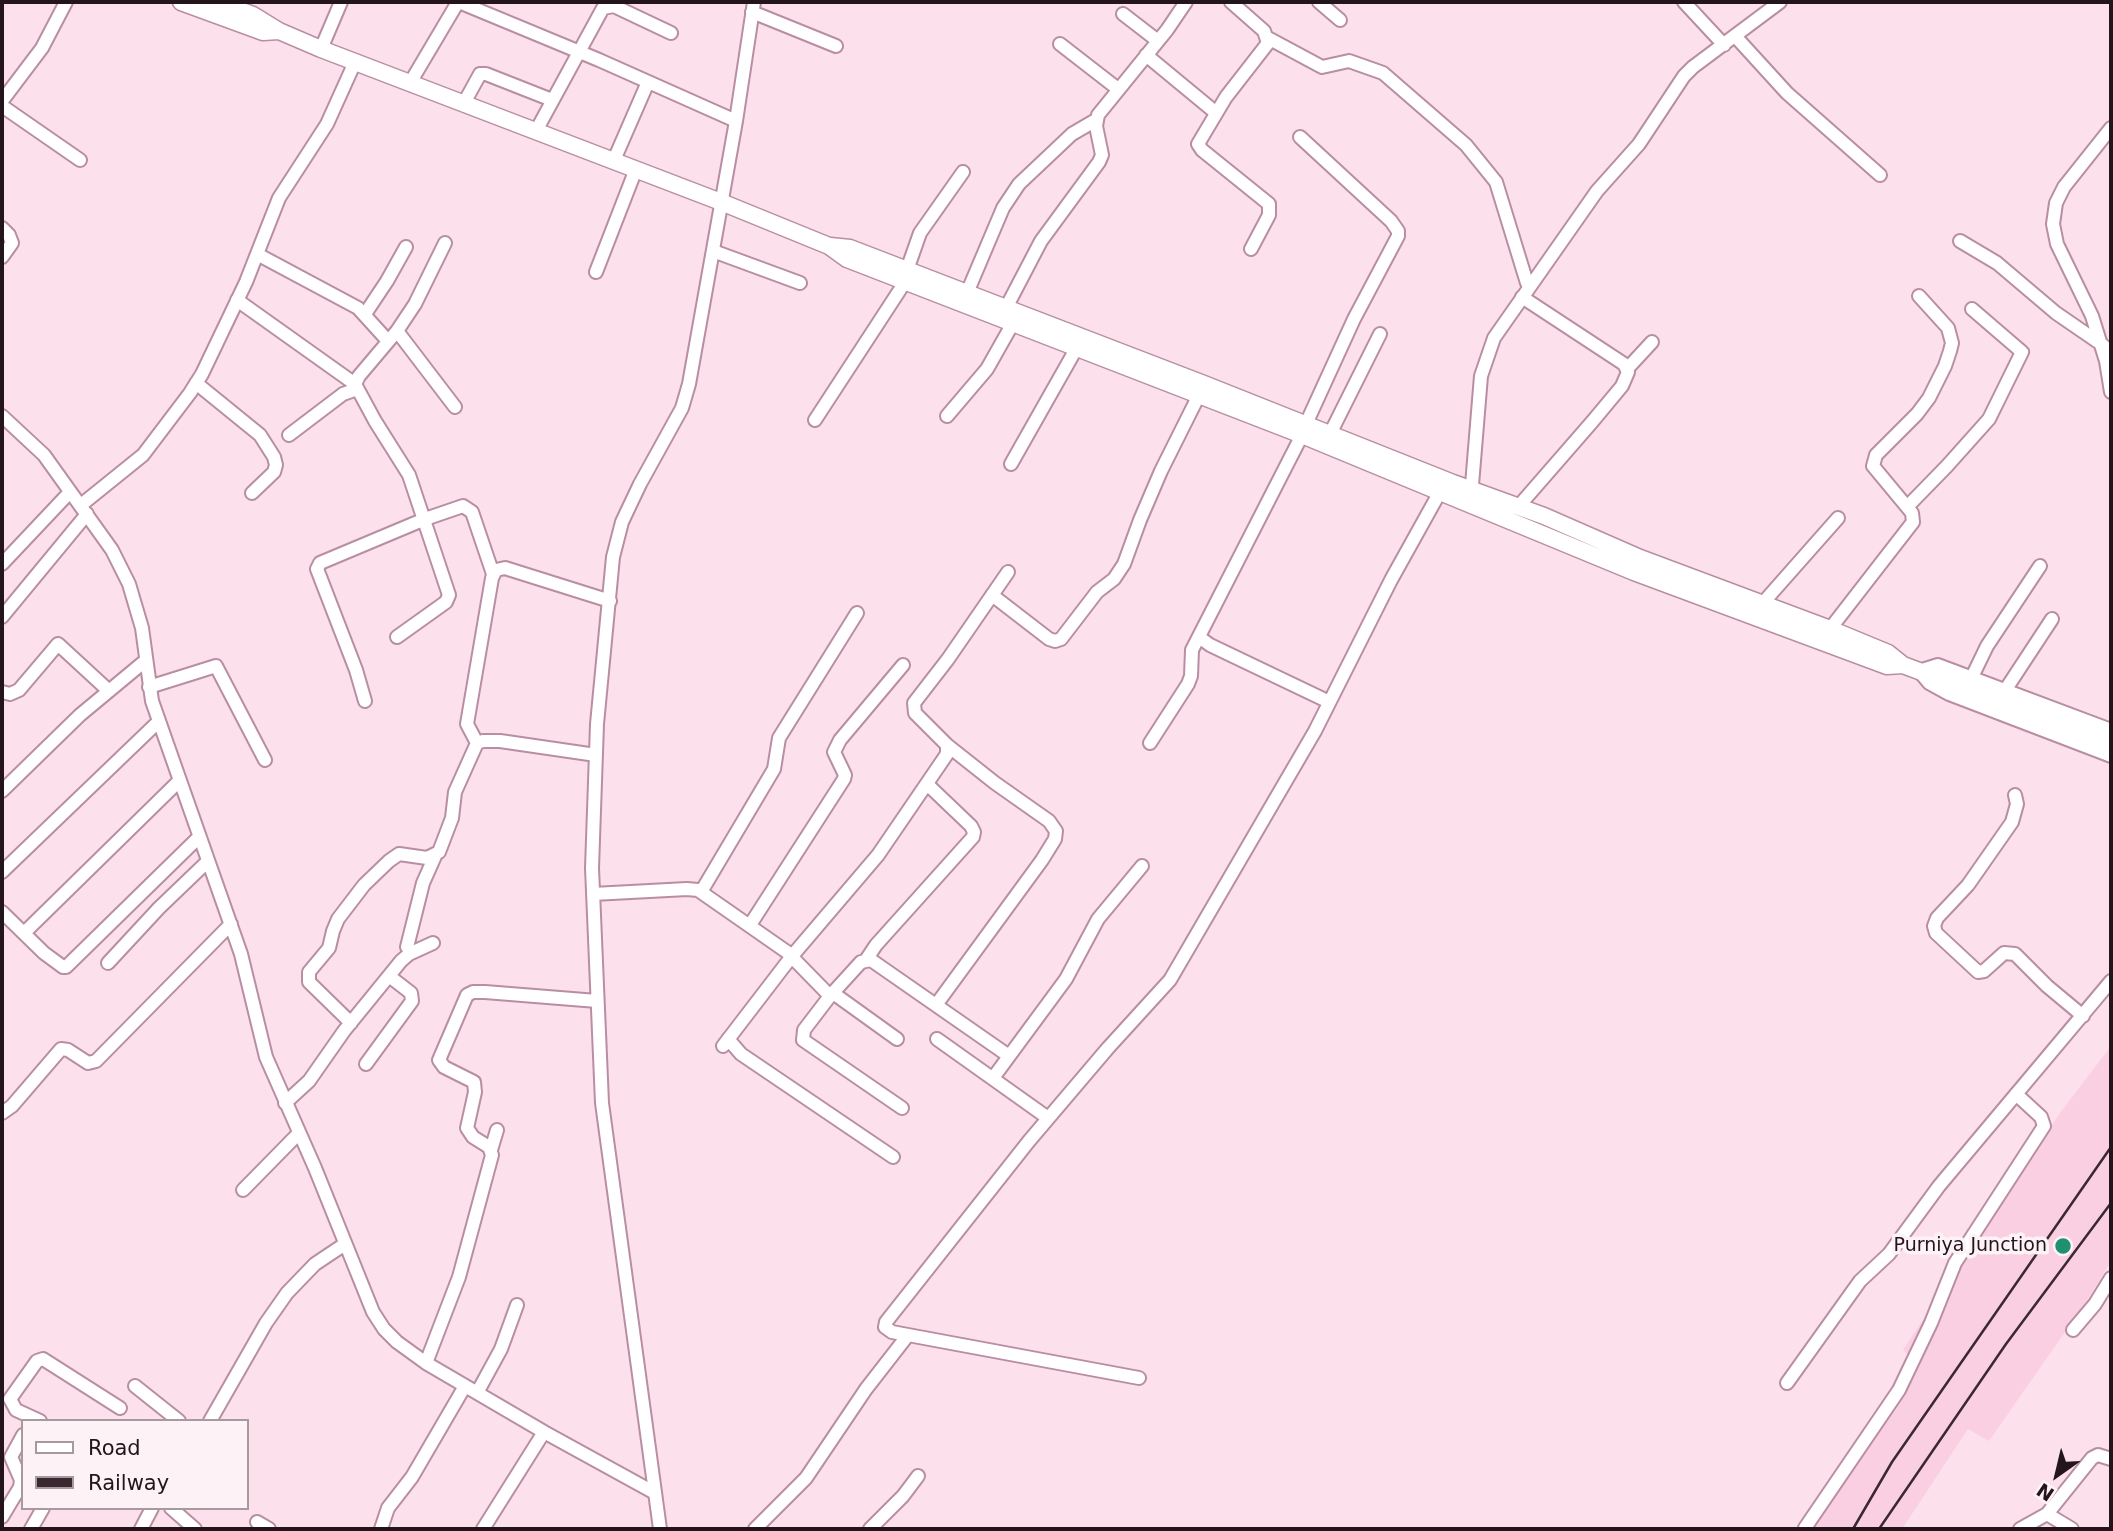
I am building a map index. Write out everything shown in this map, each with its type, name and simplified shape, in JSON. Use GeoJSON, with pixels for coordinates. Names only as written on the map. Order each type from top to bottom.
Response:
{"type":"FeatureCollection","features":[{"type":"Feature","properties":{"kind":"main road"},"geometry":{"type":"LineString","coordinates":[[181,2],[245,27],[263,32],[279,31]]}},
{"type":"Feature","properties":{"kind":"main road"},"geometry":{"type":"LineString","coordinates":[[217,2],[260,19],[279,31],[321,49],[614,160],[829,246],[847,259],[967,293],[1006,308],[1199,395],[1304,429],[1441,490],[1518,507],[1544,516],[1560,532],[1634,572],[1887,666],[1903,665]]}},
{"type":"Feature","properties":{"kind":"main road"},"geometry":{"type":"LineString","coordinates":[[906,276],[1013,323],[1079,342],[1281,421]]}},
{"type":"Feature","properties":{"kind":"main road"},"geometry":{"type":"LineString","coordinates":[[1304,429],[1331,434],[1471,496],[1535,530],[1560,532],[1640,558],[1830,629],[1888,653],[1903,665],[2111,743]]}},
{"type":"Feature","properties":{"kind":"street"},"geometry":{"type":"LineString","coordinates":[[66,2],[42,48],[2,103],[80,160]]}},
{"type":"Feature","properties":{"kind":"street"},"geometry":{"type":"LineString","coordinates":[[321,49],[341,2]]}},
{"type":"Feature","properties":{"kind":"street"},"geometry":{"type":"LineString","coordinates":[[410,83],[458,2],[485,7],[736,121]]}},
{"type":"Feature","properties":{"kind":"street"},"geometry":{"type":"LineString","coordinates":[[967,293],[1003,208],[1019,184],[1072,134],[1096,120],[1186,2]]}},
{"type":"Feature","properties":{"kind":"street"},"geometry":{"type":"LineString","coordinates":[[1231,2],[1248,7],[1268,38],[1322,67],[1349,61],[1384,73],[1466,145],[1496,182],[1527,284]]}},
{"type":"Feature","properties":{"kind":"street"},"geometry":{"type":"LineString","coordinates":[[1319,2],[1340,20]]}},
{"type":"Feature","properties":{"kind":"street"},"geometry":{"type":"LineString","coordinates":[[1684,2],[1880,175]]}},
{"type":"Feature","properties":{"kind":"street"},"geometry":{"type":"LineString","coordinates":[[1471,496],[1481,376],[1494,338],[1597,191],[1639,144],[1679,82],[1693,67],[1780,2]]}},
{"type":"Feature","properties":{"kind":"street"},"geometry":{"type":"LineString","coordinates":[[536,131],[598,13],[608,6],[614,6],[671,33]]}},
{"type":"Feature","properties":{"kind":"street"},"geometry":{"type":"LineString","coordinates":[[660,1529],[602,1103],[597,1001],[592,868],[596,755],[613,557],[622,522],[686,397],[736,121],[753,7],[836,46]]}},
{"type":"Feature","properties":{"kind":"street"},"geometry":{"type":"LineString","coordinates":[[1123,14],[1158,41]]}},
{"type":"Feature","properties":{"kind":"street"},"geometry":{"type":"LineString","coordinates":[[1251,249],[1270,209],[1264,199],[1199,147],[1200,139],[1215,112],[1265,49],[1268,38]]}},
{"type":"Feature","properties":{"kind":"street"},"geometry":{"type":"LineString","coordinates":[[1060,44],[1118,89]]}},
{"type":"Feature","properties":{"kind":"street"},"geometry":{"type":"LineString","coordinates":[[1146,55],[1215,112]]}},
{"type":"Feature","properties":{"kind":"street"},"geometry":{"type":"LineString","coordinates":[[2,617],[84,509],[143,455],[196,383],[237,300],[279,198],[327,124],[355,62]]}},
{"type":"Feature","properties":{"kind":"street"},"geometry":{"type":"LineString","coordinates":[[464,103],[480,74],[552,100]]}},
{"type":"Feature","properties":{"kind":"street"},"geometry":{"type":"LineString","coordinates":[[614,160],[648,82]]}},
{"type":"Feature","properties":{"kind":"street"},"geometry":{"type":"LineString","coordinates":[[1006,308],[1041,241],[1099,162],[1102,155],[1096,120]]}},
{"type":"Feature","properties":{"kind":"street"},"geometry":{"type":"LineString","coordinates":[[2111,128],[2059,195],[2054,213],[2054,234],[2065,264],[2106,347],[2111,392]]}},
{"type":"Feature","properties":{"kind":"street"},"geometry":{"type":"LineString","coordinates":[[1150,743],[1188,684],[1192,650],[1304,429],[1354,319],[1398,236],[1398,231],[1391,221],[1300,137]]}},
{"type":"Feature","properties":{"kind":"street"},"geometry":{"type":"LineString","coordinates":[[596,272],[636,169]]}},
{"type":"Feature","properties":{"kind":"street"},"geometry":{"type":"LineString","coordinates":[[815,420],[906,276],[920,233],[963,172]]}},
{"type":"Feature","properties":{"kind":"street"},"geometry":{"type":"LineString","coordinates":[[2,228],[12,243],[2,257]]}},
{"type":"Feature","properties":{"kind":"street"},"geometry":{"type":"LineString","coordinates":[[1960,241],[1997,263],[2056,313],[2106,347]]}},
{"type":"Feature","properties":{"kind":"street"},"geometry":{"type":"LineString","coordinates":[[289,435],[356,386],[359,376],[397,331],[415,304],[445,243]]}},
{"type":"Feature","properties":{"kind":"street"},"geometry":{"type":"LineString","coordinates":[[365,314],[406,247]]}},
{"type":"Feature","properties":{"kind":"street"},"geometry":{"type":"LineString","coordinates":[[713,251],[800,284]]}},
{"type":"Feature","properties":{"kind":"street"},"geometry":{"type":"LineString","coordinates":[[257,254],[348,301],[365,314],[388,341]]}},
{"type":"Feature","properties":{"kind":"street"},"geometry":{"type":"LineString","coordinates":[[1830,629],[1911,525],[1913,517],[1907,507],[1873,466],[1876,455],[1917,414],[1929,398],[1950,351],[1952,343],[1948,328],[1919,296]]}},
{"type":"Feature","properties":{"kind":"street"},"geometry":{"type":"LineString","coordinates":[[1518,507],[1628,377],[1627,369],[1522,297]]}},
{"type":"Feature","properties":{"kind":"street"},"geometry":{"type":"LineString","coordinates":[[237,300],[356,386],[408,475],[425,519],[449,599],[397,637]]}},
{"type":"Feature","properties":{"kind":"street"},"geometry":{"type":"LineString","coordinates":[[1907,507],[1989,419],[2022,352],[1972,309]]}},
{"type":"Feature","properties":{"kind":"street"},"geometry":{"type":"LineString","coordinates":[[947,416],[987,369],[1013,323]]}},
{"type":"Feature","properties":{"kind":"street"},"geometry":{"type":"LineString","coordinates":[[397,331],[455,407]]}},
{"type":"Feature","properties":{"kind":"street"},"geometry":{"type":"LineString","coordinates":[[1331,434],[1380,334]]}},
{"type":"Feature","properties":{"kind":"street"},"geometry":{"type":"LineString","coordinates":[[1011,464],[1079,342]]}},
{"type":"Feature","properties":{"kind":"street"},"geometry":{"type":"LineString","coordinates":[[1627,369],[1652,342]]}},
{"type":"Feature","properties":{"kind":"street"},"geometry":{"type":"LineString","coordinates":[[196,383],[260,435],[274,457],[274,472],[252,493]]}},
{"type":"Feature","properties":{"kind":"street"},"geometry":{"type":"LineString","coordinates":[[992,595],[1049,639],[1061,639],[1097,592],[1114,579],[1125,564],[1161,471],[1199,395]]}},
{"type":"Feature","properties":{"kind":"street"},"geometry":{"type":"LineString","coordinates":[[2,416],[44,456],[112,550],[129,584],[142,628],[149,687],[158,722],[242,954],[266,1057],[373,1312],[397,1342],[426,1363],[654,1493]]}},
{"type":"Feature","properties":{"kind":"street"},"geometry":{"type":"LineString","coordinates":[[1139,1378],[908,1335],[888,1330],[885,1326],[1048,1118],[1170,981],[1303,753],[1343,680],[1391,580],[1441,490]]}},
{"type":"Feature","properties":{"kind":"street"},"geometry":{"type":"LineString","coordinates":[[2,565],[70,492]]}},
{"type":"Feature","properties":{"kind":"street"},"geometry":{"type":"LineString","coordinates":[[365,701],[344,637],[317,569],[323,560],[463,506],[470,509],[494,574]]}},
{"type":"Feature","properties":{"kind":"street"},"geometry":{"type":"LineString","coordinates":[[1762,604],[1838,518]]}},
{"type":"Feature","properties":{"kind":"street"},"geometry":{"type":"LineString","coordinates":[[1972,677],[1987,646],[2040,566]]}},
{"type":"Feature","properties":{"kind":"street"},"geometry":{"type":"LineString","coordinates":[[477,743],[467,724],[494,574],[499,568],[610,601]]}},
{"type":"Feature","properties":{"kind":"street"},"geometry":{"type":"LineString","coordinates":[[936,1005],[1055,839],[1056,831],[1049,821],[995,783],[947,744],[915,713],[914,703],[948,659],[1007,572]]}},
{"type":"Feature","properties":{"kind":"street"},"geometry":{"type":"LineString","coordinates":[[701,892],[774,769],[779,738],[858,613]]}},
{"type":"Feature","properties":{"kind":"street"},"geometry":{"type":"LineString","coordinates":[[2006,689],[2052,619]]}},
{"type":"Feature","properties":{"kind":"street"},"geometry":{"type":"LineString","coordinates":[[1199,636],[1210,645],[1323,699]]}},
{"type":"Feature","properties":{"kind":"street"},"geometry":{"type":"LineString","coordinates":[[2,692],[10,694],[19,690],[58,643],[109,691]]}},
{"type":"Feature","properties":{"kind":"street"},"geometry":{"type":"LineString","coordinates":[[2,791],[80,715],[145,661]]}},
{"type":"Feature","properties":{"kind":"street"},"geometry":{"type":"LineString","coordinates":[[750,925],[844,779],[845,775],[834,752],[840,740],[903,665]]}},
{"type":"Feature","properties":{"kind":"street"},"geometry":{"type":"LineString","coordinates":[[2111,730],[1938,665],[1919,671],[1929,683],[1949,694],[2111,756]]}},
{"type":"Feature","properties":{"kind":"street"},"geometry":{"type":"LineString","coordinates":[[149,687],[216,666],[265,760]]}},
{"type":"Feature","properties":{"kind":"street"},"geometry":{"type":"LineString","coordinates":[[2,872],[158,722]]}},
{"type":"Feature","properties":{"kind":"street"},"geometry":{"type":"LineString","coordinates":[[407,947],[423,883],[435,856],[443,847],[452,818],[455,792],[477,743],[500,741],[596,755]]}},
{"type":"Feature","properties":{"kind":"street"},"geometry":{"type":"LineString","coordinates":[[893,1157],[726,1042],[792,956],[878,855],[947,754],[947,744]]}},
{"type":"Feature","properties":{"kind":"street"},"geometry":{"type":"LineString","coordinates":[[24,933],[179,781]]}},
{"type":"Feature","properties":{"kind":"street"},"geometry":{"type":"LineString","coordinates":[[902,1108],[803,1040],[804,1030],[832,995],[973,837],[971,826],[927,784]]}},
{"type":"Feature","properties":{"kind":"street"},"geometry":{"type":"LineString","coordinates":[[2015,795],[2017,804],[2012,822],[1968,885],[1937,918],[1934,926],[1936,933],[1978,972],[1984,971],[2004,953],[2015,954],[2083,1016]]}},
{"type":"Feature","properties":{"kind":"street"},"geometry":{"type":"LineString","coordinates":[[2,912],[60,965],[66,967],[199,837]]}},
{"type":"Feature","properties":{"kind":"street"},"geometry":{"type":"LineString","coordinates":[[351,1023],[309,982],[309,972],[329,947],[338,919],[364,885],[389,861],[399,854],[427,858],[435,856]]}},
{"type":"Feature","properties":{"kind":"street"},"geometry":{"type":"LineString","coordinates":[[108,963],[208,861]]}},
{"type":"Feature","properties":{"kind":"street"},"geometry":{"type":"LineString","coordinates":[[993,1078],[1066,979],[1098,919],[1142,866]]}},
{"type":"Feature","properties":{"kind":"street"},"geometry":{"type":"LineString","coordinates":[[593,894],[687,888],[701,892],[792,956],[832,995],[897,1039]]}},
{"type":"Feature","properties":{"kind":"street"},"geometry":{"type":"LineString","coordinates":[[2,1113],[12,1106],[59,1051],[68,1050],[88,1063],[96,1061],[231,924]]}},
{"type":"Feature","properties":{"kind":"street"},"geometry":{"type":"LineString","coordinates":[[285,1103],[309,1081],[389,975],[409,954],[433,943]]}},
{"type":"Feature","properties":{"kind":"street"},"geometry":{"type":"LineString","coordinates":[[866,960],[877,963],[1009,1056]]}},
{"type":"Feature","properties":{"kind":"street"},"geometry":{"type":"LineString","coordinates":[[366,1064],[412,1002],[411,993],[389,975]]}},
{"type":"Feature","properties":{"kind":"street"},"geometry":{"type":"LineString","coordinates":[[1787,1383],[1860,1281],[1889,1254],[1939,1186],[2111,981]]}},
{"type":"Feature","properties":{"kind":"street"},"geometry":{"type":"LineString","coordinates":[[491,1150],[473,1137],[467,1128],[475,1092],[474,1082],[444,1067],[439,1060],[467,995],[485,992],[597,1001]]}},
{"type":"Feature","properties":{"kind":"street"},"geometry":{"type":"LineString","coordinates":[[937,1039],[1048,1118]]}},
{"type":"Feature","properties":{"kind":"street"},"geometry":{"type":"LineString","coordinates":[[1805,1528],[1899,1390],[1931,1323],[1955,1263],[2044,1126],[2041,1117],[2016,1094]]}},
{"type":"Feature","properties":{"kind":"street"},"geometry":{"type":"LineString","coordinates":[[426,1363],[458,1276],[497,1130]]}},
{"type":"Feature","properties":{"kind":"street"},"geometry":{"type":"LineString","coordinates":[[243,1190],[299,1133]]}},
{"type":"Feature","properties":{"kind":"street"},"geometry":{"type":"LineString","coordinates":[[211,1419],[266,1323],[287,1293],[315,1264],[345,1244]]}},
{"type":"Feature","properties":{"kind":"street"},"geometry":{"type":"LineString","coordinates":[[2073,1330],[2095,1304],[2111,1278]]}},
{"type":"Feature","properties":{"kind":"street"},"geometry":{"type":"LineString","coordinates":[[381,1529],[388,1508],[501,1349],[517,1306]]}},
{"type":"Feature","properties":{"kind":"street"},"geometry":{"type":"LineString","coordinates":[[755,1529],[806,1478],[859,1399],[908,1335]]}},
{"type":"Feature","properties":{"kind":"street"},"geometry":{"type":"LineString","coordinates":[[33,1419],[16,1410],[10,1399],[37,1362],[43,1359],[120,1408]]}},
{"type":"Feature","properties":{"kind":"street"},"geometry":{"type":"LineString","coordinates":[[135,1386],[176,1419]]}},
{"type":"Feature","properties":{"kind":"street"},"geometry":{"type":"LineString","coordinates":[[483,1529],[544,1432]]}},
{"type":"Feature","properties":{"kind":"street"},"geometry":{"type":"LineString","coordinates":[[2,1517],[20,1487],[21,1479],[11,1457],[21,1440]]}},
{"type":"Feature","properties":{"kind":"street"},"geometry":{"type":"LineString","coordinates":[[2020,1529],[2047,1514],[2092,1458],[2098,1455],[2111,1459]]}},
{"type":"Feature","properties":{"kind":"street"},"geometry":{"type":"LineString","coordinates":[[870,1529],[903,1496],[918,1476]]}},
{"type":"Feature","properties":{"kind":"street"},"geometry":{"type":"LineString","coordinates":[[31,1529],[42,1510]]}},
{"type":"Feature","properties":{"kind":"street"},"geometry":{"type":"LineString","coordinates":[[141,1529],[151,1510]]}},
{"type":"Feature","properties":{"kind":"street"},"geometry":{"type":"LineString","coordinates":[[173,1510],[195,1529]]}},
{"type":"Feature","properties":{"kind":"street"},"geometry":{"type":"LineString","coordinates":[[2047,1514],[2072,1529]]}},
{"type":"Feature","properties":{"kind":"street"},"geometry":{"type":"LineString","coordinates":[[257,1522],[269,1529]]}},
{"type":"Feature","properties":{"kind":"shaded area"},"geometry":{"type":"Polygon","coordinates":[[[2111,1046],[2111,1261],[2088,1299],[1989,1441],[1968,1429],[1902,1529],[1810,1529],[1920,1366],[1903,1350],[2060,1113],[2111,1046]]]}},
{"type":"Feature","properties":{"kind":"railway"},"geometry":{"type":"LineString","coordinates":[[1853,1529],[1892,1462],[2111,1147]]}},
{"type":"Feature","properties":{"kind":"railway"},"geometry":{"type":"LineString","coordinates":[[1879,1529],[2006,1344],[2111,1203]]}},
{"type":"Feature","properties":{"kind":"place","name":"Purniya Junction"},"geometry":{"type":"Point","coordinates":[2063,1246]}}]}
